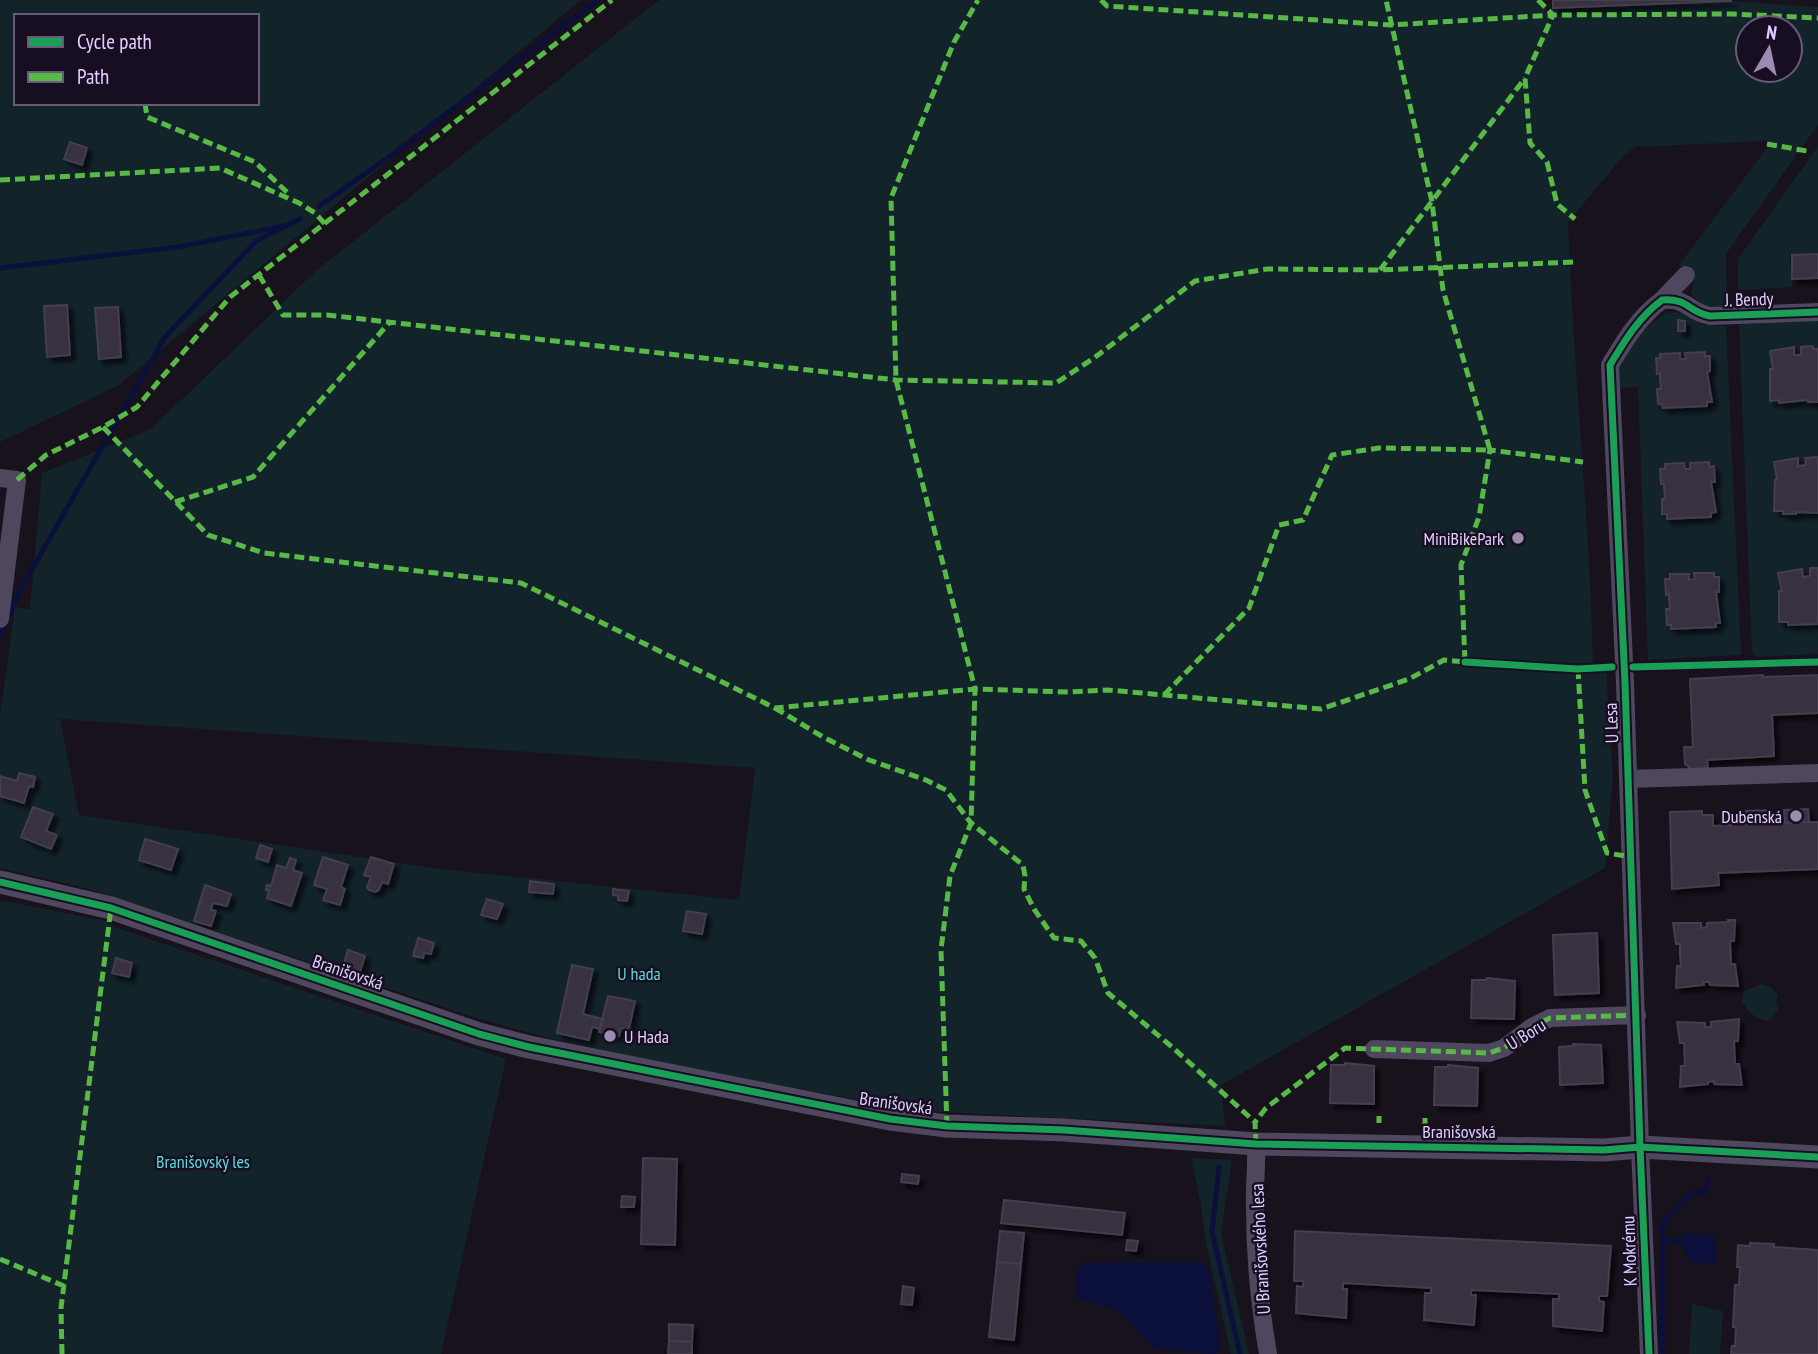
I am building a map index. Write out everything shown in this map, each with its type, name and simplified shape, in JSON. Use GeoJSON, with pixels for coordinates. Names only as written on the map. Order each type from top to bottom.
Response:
{"type":"FeatureCollection","features":[{"type":"Feature","properties":{"kind":"street"},"geometry":{"type":"LineString","coordinates":[[1662,300],[1686,275]]}},
{"type":"Feature","properties":{"kind":"street","name":"U Lesa"},"geometry":{"type":"LineString","coordinates":[[1640,1147],[1628,779],[1610,365],[1633,327],[1647,310],[1662,300]]}},
{"type":"Feature","properties":{"kind":"street","name":"J. Bendy"},"geometry":{"type":"LineString","coordinates":[[1662,300],[1684,301],[1699,314],[1710,316],[1818,312]]}},
{"type":"Feature","properties":{"kind":"street"},"geometry":{"type":"LineString","coordinates":[[0,478],[17,480],[0,619]]}},
{"type":"Feature","properties":{"kind":"street"},"geometry":{"type":"LineString","coordinates":[[1628,779],[1818,773]]}},
{"type":"Feature","properties":{"kind":"street","name":"Branišovská"},"geometry":{"type":"LineString","coordinates":[[0,882],[111,908],[479,1034],[556,1053],[890,1119],[947,1126],[1064,1130],[1256,1144],[1604,1150],[1640,1147],[1818,1157]]}},
{"type":"Feature","properties":{"kind":"street","name":"U Boru"},"geometry":{"type":"LineString","coordinates":[[1374,1049],[1489,1053],[1504,1048],[1532,1027],[1550,1018],[1637,1015]]}},
{"type":"Feature","properties":{"kind":"street","name":"U Branišovského lesa"},"geometry":{"type":"LineString","coordinates":[[1256,1144],[1256,1233],[1261,1307],[1268,1354]]}},
{"type":"Feature","properties":{"kind":"street","name":"K Mokrému"},"geometry":{"type":"LineString","coordinates":[[1640,1147],[1649,1354]]}},
{"type":"Feature","properties":{"kind":"green space"},"geometry":{"type":"Polygon","coordinates":[[[0,0],[581,0],[119,385],[0,442],[0,0]]]}},
{"type":"Feature","properties":{"kind":"green space","name":"U hada"},"geometry":{"type":"Polygon","coordinates":[[[659,0],[1537,0],[1552,14],[1552,8],[1731,1],[1818,7],[1818,125],[1726,254],[1727,309],[1705,307],[1691,294],[1695,279],[1679,265],[1770,144],[1767,141],[1635,147],[1621,159],[1568,222],[1589,556],[1593,667],[1606,667],[1613,777],[1605,868],[1221,1085],[1225,1126],[919,1111],[702,1071],[552,1039],[470,1016],[89,889],[0,868],[0,717],[15,607],[30,609],[42,473],[151,429],[317,270],[659,0]],[[60,719],[79,815],[440,869],[739,900],[755,768],[60,719]]]}},
{"type":"Feature","properties":{"kind":"green space"},"geometry":{"type":"Polygon","coordinates":[[[1818,146],[1818,254],[1790,255],[1792,287],[1738,290],[1738,259],[1818,146]]]}},
{"type":"Feature","properties":{"kind":"green space"},"geometry":{"type":"Polygon","coordinates":[[[1667,312],[1682,313],[1703,325],[1726,326],[1741,655],[1648,660],[1638,387],[1616,388],[1620,356],[1643,330],[1667,312]]]}},
{"type":"Feature","properties":{"kind":"green space"},"geometry":{"type":"Polygon","coordinates":[[[1818,318],[1818,654],[1757,657],[1752,652],[1739,323],[1818,318]]]}},
{"type":"Feature","properties":{"kind":"green space","name":"Branišovský les"},"geometry":{"type":"Polygon","coordinates":[[[0,900],[106,921],[117,928],[506,1059],[441,1354],[0,1354],[0,900]]]}},
{"type":"Feature","properties":{"kind":"green space"},"geometry":{"type":"Polygon","coordinates":[[[1762,984],[1778,995],[1776,1003],[1779,1010],[1768,1021],[1753,1014],[1742,1002],[1744,991],[1762,984]]]}},
{"type":"Feature","properties":{"kind":"green space"},"geometry":{"type":"Polygon","coordinates":[[[1191,1158],[1232,1160],[1221,1233],[1249,1354],[1231,1354],[1205,1239],[1191,1158]]]}},
{"type":"Feature","properties":{"kind":"green space"},"geometry":{"type":"Polygon","coordinates":[[[1692,1304],[1723,1311],[1720,1354],[1689,1354],[1692,1304]]]}},
{"type":"Feature","properties":{"kind":"shaded area"},"geometry":{"type":"Polygon","coordinates":[[[1681,1234],[1715,1235],[1717,1265],[1689,1261],[1681,1234]]]}},
{"type":"Feature","properties":{"kind":"shaded area"},"geometry":{"type":"Polygon","coordinates":[[[1199,1262],[1208,1267],[1221,1347],[1215,1354],[1153,1348],[1128,1319],[1114,1309],[1077,1300],[1076,1273],[1082,1263],[1199,1262]]]}},
{"type":"Feature","properties":{"kind":"building"},"geometry":{"type":"Polygon","coordinates":[[[1553,0],[1731,0],[1731,1],[1553,8],[1553,0]]]}},
{"type":"Feature","properties":{"kind":"building"},"geometry":{"type":"Polygon","coordinates":[[[70,142],[87,148],[82,165],[64,159],[70,142]]]}},
{"type":"Feature","properties":{"kind":"building"},"geometry":{"type":"Polygon","coordinates":[[[1818,254],[1818,278],[1792,279],[1792,255],[1818,254]]]}},
{"type":"Feature","properties":{"kind":"building"},"geometry":{"type":"Polygon","coordinates":[[[67,305],[70,355],[47,357],[44,306],[67,305]]]}},
{"type":"Feature","properties":{"kind":"building"},"geometry":{"type":"Polygon","coordinates":[[[118,307],[121,357],[99,359],[95,308],[118,307]]]}},
{"type":"Feature","properties":{"kind":"building"},"geometry":{"type":"Polygon","coordinates":[[[1678,320],[1685,321],[1685,331],[1678,331],[1678,320]]]}},
{"type":"Feature","properties":{"kind":"building"},"geometry":{"type":"Polygon","coordinates":[[[1813,346],[1813,349],[1818,349],[1818,402],[1770,401],[1770,369],[1773,369],[1770,351],[1794,347],[1794,355],[1801,355],[1801,347],[1813,346]]]}},
{"type":"Feature","properties":{"kind":"building"},"geometry":{"type":"Polygon","coordinates":[[[1705,352],[1705,356],[1710,356],[1710,371],[1707,372],[1712,402],[1707,402],[1707,406],[1663,408],[1662,404],[1658,404],[1657,389],[1661,389],[1656,358],[1660,358],[1660,354],[1680,353],[1680,359],[1686,359],[1685,353],[1705,352]]]}},
{"type":"Feature","properties":{"kind":"building"},"geometry":{"type":"Polygon","coordinates":[[[1818,457],[1818,513],[1783,514],[1783,511],[1774,511],[1777,480],[1774,462],[1798,458],[1798,466],[1806,465],[1805,458],[1818,457]]]}},
{"type":"Feature","properties":{"kind":"building"},"geometry":{"type":"Polygon","coordinates":[[[1709,462],[1710,467],[1714,466],[1715,482],[1711,482],[1716,512],[1711,513],[1711,517],[1667,519],[1667,514],[1662,514],[1662,499],[1665,499],[1660,469],[1665,469],[1665,464],[1684,463],[1685,469],[1690,469],[1690,463],[1709,462]]]}},
{"type":"Feature","properties":{"kind":"building"},"geometry":{"type":"Polygon","coordinates":[[[1810,568],[1818,568],[1818,624],[1788,625],[1788,622],[1779,622],[1779,591],[1782,591],[1778,573],[1802,569],[1803,577],[1810,576],[1810,568]]]}},
{"type":"Feature","properties":{"kind":"building"},"geometry":{"type":"Polygon","coordinates":[[[1694,573],[1714,573],[1714,577],[1719,577],[1719,592],[1716,592],[1720,623],[1716,623],[1716,627],[1671,629],[1671,625],[1667,625],[1666,609],[1670,609],[1665,579],[1670,579],[1670,574],[1689,574],[1689,580],[1695,579],[1694,573]]]}},
{"type":"Feature","properties":{"kind":"building"},"geometry":{"type":"Polygon","coordinates":[[[1818,675],[1818,713],[1772,715],[1774,756],[1707,760],[1708,768],[1691,769],[1685,764],[1684,747],[1693,747],[1690,679],[1818,675]]]}},
{"type":"Feature","properties":{"kind":"building"},"geometry":{"type":"Polygon","coordinates":[[[19,773],[35,777],[24,803],[0,796],[0,776],[17,781],[19,773]]]}},
{"type":"Feature","properties":{"kind":"building"},"geometry":{"type":"Polygon","coordinates":[[[33,807],[53,814],[46,831],[57,835],[51,849],[21,837],[33,807]]]}},
{"type":"Feature","properties":{"kind":"building","name":"Dubenská"},"geometry":{"type":"Polygon","coordinates":[[[1808,809],[1809,822],[1785,823],[1784,810],[1808,809]]]}},
{"type":"Feature","properties":{"kind":"building"},"geometry":{"type":"Polygon","coordinates":[[[1770,810],[1770,823],[1818,822],[1818,869],[1718,873],[1719,885],[1672,889],[1670,812],[1702,811],[1702,815],[1713,815],[1713,826],[1746,824],[1746,811],[1770,810]]]}},
{"type":"Feature","properties":{"kind":"building"},"geometry":{"type":"Polygon","coordinates":[[[145,839],[178,849],[171,870],[139,860],[145,839]]]}},
{"type":"Feature","properties":{"kind":"building"},"geometry":{"type":"Polygon","coordinates":[[[260,845],[272,849],[268,862],[256,858],[260,845]]]}},
{"type":"Feature","properties":{"kind":"building"},"geometry":{"type":"Polygon","coordinates":[[[323,857],[348,865],[341,887],[345,889],[340,905],[323,900],[327,889],[314,885],[323,857]]]}},
{"type":"Feature","properties":{"kind":"building"},"geometry":{"type":"Polygon","coordinates":[[[371,857],[394,864],[388,884],[382,882],[379,890],[375,892],[367,887],[371,877],[364,875],[371,857]]]}},
{"type":"Feature","properties":{"kind":"building"},"geometry":{"type":"Polygon","coordinates":[[[290,858],[296,860],[293,870],[302,873],[291,906],[267,898],[269,891],[266,890],[267,885],[271,886],[277,865],[286,868],[290,858]]]}},
{"type":"Feature","properties":{"kind":"building"},"geometry":{"type":"Polygon","coordinates":[[[530,881],[554,884],[553,894],[529,892],[530,881]]]}},
{"type":"Feature","properties":{"kind":"building"},"geometry":{"type":"Polygon","coordinates":[[[205,885],[231,894],[227,906],[213,903],[211,910],[216,911],[211,926],[194,921],[205,885]]]}},
{"type":"Feature","properties":{"kind":"building"},"geometry":{"type":"Polygon","coordinates":[[[613,889],[629,891],[627,901],[618,900],[618,896],[613,895],[613,889]]]}},
{"type":"Feature","properties":{"kind":"building"},"geometry":{"type":"Polygon","coordinates":[[[487,899],[503,904],[497,919],[481,915],[487,899]]]}},
{"type":"Feature","properties":{"kind":"building"},"geometry":{"type":"Polygon","coordinates":[[[687,911],[706,914],[702,934],[683,931],[687,911]]]}},
{"type":"Feature","properties":{"kind":"building"},"geometry":{"type":"Polygon","coordinates":[[[1728,920],[1735,920],[1734,941],[1730,941],[1731,964],[1735,964],[1738,986],[1710,985],[1709,982],[1703,982],[1704,985],[1676,988],[1677,966],[1681,966],[1680,944],[1676,944],[1673,923],[1701,923],[1701,928],[1707,927],[1707,923],[1729,922],[1728,920]]]}},
{"type":"Feature","properties":{"kind":"building"},"geometry":{"type":"Polygon","coordinates":[[[1597,933],[1599,993],[1555,995],[1553,935],[1597,933]]]}},
{"type":"Feature","properties":{"kind":"building"},"geometry":{"type":"Polygon","coordinates":[[[418,938],[434,943],[431,954],[424,953],[423,958],[413,956],[418,938]]]}},
{"type":"Feature","properties":{"kind":"building"},"geometry":{"type":"Polygon","coordinates":[[[348,950],[365,956],[360,972],[343,967],[348,950]]]}},
{"type":"Feature","properties":{"kind":"building"},"geometry":{"type":"Polygon","coordinates":[[[116,958],[132,963],[129,977],[112,973],[116,958]]]}},
{"type":"Feature","properties":{"kind":"building"},"geometry":{"type":"Polygon","coordinates":[[[572,965],[593,969],[583,1014],[603,1019],[600,1029],[592,1027],[589,1040],[557,1033],[572,965]]]}},
{"type":"Feature","properties":{"kind":"building"},"geometry":{"type":"Polygon","coordinates":[[[1487,978],[1515,981],[1514,1019],[1471,1018],[1472,980],[1487,978]]]}},
{"type":"Feature","properties":{"kind":"building"},"geometry":{"type":"Polygon","coordinates":[[[608,996],[635,1001],[629,1029],[621,1028],[619,1036],[599,1032],[608,996]]]}},
{"type":"Feature","properties":{"kind":"building"},"geometry":{"type":"Polygon","coordinates":[[[1739,1019],[1738,1041],[1734,1041],[1735,1064],[1739,1064],[1742,1085],[1714,1084],[1714,1081],[1680,1087],[1681,1066],[1685,1066],[1684,1043],[1680,1043],[1677,1022],[1705,1023],[1705,1027],[1711,1027],[1711,1022],[1739,1019]]]}},
{"type":"Feature","properties":{"kind":"building"},"geometry":{"type":"Polygon","coordinates":[[[1573,1044],[1601,1045],[1603,1083],[1560,1085],[1559,1047],[1573,1044]]]}},
{"type":"Feature","properties":{"kind":"building"},"geometry":{"type":"Polygon","coordinates":[[[1345,1063],[1374,1066],[1374,1104],[1330,1103],[1331,1065],[1345,1063]]]}},
{"type":"Feature","properties":{"kind":"building"},"geometry":{"type":"Polygon","coordinates":[[[1448,1065],[1478,1068],[1477,1106],[1434,1105],[1435,1067],[1448,1065]]]}},
{"type":"Feature","properties":{"kind":"building"},"geometry":{"type":"Polygon","coordinates":[[[643,1158],[677,1159],[675,1245],[641,1244],[643,1158]]]}},
{"type":"Feature","properties":{"kind":"building"},"geometry":{"type":"Polygon","coordinates":[[[902,1174],[919,1176],[918,1184],[901,1182],[902,1174]]]}},
{"type":"Feature","properties":{"kind":"building"},"geometry":{"type":"Polygon","coordinates":[[[622,1196],[635,1197],[634,1207],[621,1207],[622,1196]]]}},
{"type":"Feature","properties":{"kind":"building"},"geometry":{"type":"Polygon","coordinates":[[[1004,1200],[1125,1213],[1122,1235],[1001,1223],[1004,1200]]]}},
{"type":"Feature","properties":{"kind":"building"},"geometry":{"type":"Polygon","coordinates":[[[1000,1231],[1024,1233],[1021,1264],[997,1262],[1000,1231]]]}},
{"type":"Feature","properties":{"kind":"building"},"geometry":{"type":"Polygon","coordinates":[[[1295,1231],[1611,1246],[1607,1296],[1599,1296],[1599,1301],[1604,1302],[1602,1331],[1553,1326],[1553,1299],[1559,1299],[1559,1294],[1471,1290],[1471,1295],[1476,1295],[1473,1325],[1424,1320],[1425,1293],[1431,1293],[1431,1288],[1343,1283],[1343,1289],[1347,1289],[1346,1318],[1296,1313],[1297,1286],[1303,1287],[1303,1281],[1294,1281],[1295,1231]]]}},
{"type":"Feature","properties":{"kind":"building"},"geometry":{"type":"Polygon","coordinates":[[[1127,1240],[1138,1241],[1136,1251],[1126,1250],[1127,1240]]]}},
{"type":"Feature","properties":{"kind":"building"},"geometry":{"type":"Polygon","coordinates":[[[1750,1243],[1818,1250],[1818,1354],[1731,1354],[1732,1346],[1735,1346],[1735,1285],[1739,1285],[1738,1245],[1750,1246],[1750,1243]]]}},
{"type":"Feature","properties":{"kind":"building"},"geometry":{"type":"Polygon","coordinates":[[[997,1262],[1021,1264],[1014,1340],[989,1337],[997,1262]]]}},
{"type":"Feature","properties":{"kind":"building"},"geometry":{"type":"Polygon","coordinates":[[[903,1286],[914,1288],[912,1305],[901,1304],[903,1286]]]}},
{"type":"Feature","properties":{"kind":"building"},"geometry":{"type":"Polygon","coordinates":[[[669,1324],[693,1325],[692,1342],[669,1341],[669,1324]]]}},
{"type":"Feature","properties":{"kind":"building"},"geometry":{"type":"Polygon","coordinates":[[[669,1341],[692,1342],[692,1354],[668,1354],[669,1341]]]}},
{"type":"Feature","properties":{"kind":"waterway"},"geometry":{"type":"LineString","coordinates":[[319,206],[389,157],[598,0]]}},
{"type":"Feature","properties":{"kind":"waterway"},"geometry":{"type":"LineString","coordinates":[[0,635],[19,592],[165,337],[256,241],[300,219]]}},
{"type":"Feature","properties":{"kind":"waterway"},"geometry":{"type":"LineString","coordinates":[[0,268],[178,247],[284,226]]}},
{"type":"Feature","properties":{"kind":"waterway"},"geometry":{"type":"LineString","coordinates":[[1219,1167],[1212,1231],[1240,1354]]}},
{"type":"Feature","properties":{"kind":"waterway"},"geometry":{"type":"LineString","coordinates":[[1662,1354],[1663,1223],[1689,1195],[1706,1191],[1708,1179]]}},
{"type":"Feature","properties":{"kind":"waterway"},"geometry":{"type":"LineString","coordinates":[[1662,1240],[1688,1243]]}},
{"type":"Feature","properties":{"kind":"marked path"},"geometry":{"type":"LineString","coordinates":[[17,480],[46,455],[137,407],[230,297],[612,0]]}},
{"type":"Feature","properties":{"kind":"marked path"},"geometry":{"type":"LineString","coordinates":[[947,1126],[941,950],[950,876],[971,823],[975,689],[896,380],[891,198],[954,42],[978,0]]}},
{"type":"Feature","properties":{"kind":"marked path"},"geometry":{"type":"LineString","coordinates":[[1101,0],[1107,6],[1391,25],[1553,15],[1525,78],[1530,143],[1547,162],[1557,204],[1575,219]]}},
{"type":"Feature","properties":{"kind":"marked path"},"geometry":{"type":"LineString","coordinates":[[1164,695],[1249,608],[1279,525],[1303,520],[1332,455],[1379,448],[1490,450],[1443,290],[1432,202],[1386,0]]}},
{"type":"Feature","properties":{"kind":"marked path"},"geometry":{"type":"LineString","coordinates":[[1538,0],[1553,15],[1733,14],[1818,18]]}},
{"type":"Feature","properties":{"kind":"marked path"},"geometry":{"type":"LineString","coordinates":[[1380,270],[1525,78]]}},
{"type":"Feature","properties":{"kind":"marked path"},"geometry":{"type":"LineString","coordinates":[[145,105],[147,117],[255,162],[289,194]]}},
{"type":"Feature","properties":{"kind":"marked path"},"geometry":{"type":"LineString","coordinates":[[1767,144],[1807,151]]}},
{"type":"Feature","properties":{"kind":"marked path"},"geometry":{"type":"LineString","coordinates":[[0,180],[220,168],[299,203],[315,213],[325,224]]}},
{"type":"Feature","properties":{"kind":"marked path"},"geometry":{"type":"LineString","coordinates":[[259,275],[283,315],[327,315],[896,380],[1056,383],[1094,358],[1195,281],[1267,269],[1380,270],[1575,262]]}},
{"type":"Feature","properties":{"kind":"marked path"},"geometry":{"type":"LineString","coordinates":[[175,502],[253,477],[389,323]]}},
{"type":"Feature","properties":{"kind":"marked path"},"geometry":{"type":"LineString","coordinates":[[103,427],[208,535],[264,553],[521,583],[775,708],[975,689],[1069,692],[1108,690],[1321,709],[1409,679],[1444,660],[1465,662],[1461,565],[1479,517],[1490,450],[1583,462]]}},
{"type":"Feature","properties":{"kind":"marked path"},"geometry":{"type":"LineString","coordinates":[[1578,669],[1585,790],[1607,853],[1632,857]]}},
{"type":"Feature","properties":{"kind":"marked path"},"geometry":{"type":"LineString","coordinates":[[775,708],[823,737],[869,760],[946,790],[971,823],[1023,865],[1024,889],[1054,938],[1081,941],[1095,958],[1108,993],[1255,1122]]}},
{"type":"Feature","properties":{"kind":"marked path"},"geometry":{"type":"LineString","coordinates":[[62,1354],[61,1308],[111,908]]}},
{"type":"Feature","properties":{"kind":"marked path"},"geometry":{"type":"LineString","coordinates":[[1256,1144],[1255,1122],[1266,1108],[1345,1048],[1489,1053],[1504,1048],[1532,1027],[1550,1018],[1637,1015]]}},
{"type":"Feature","properties":{"kind":"marked path"},"geometry":{"type":"LineString","coordinates":[[1379,1116],[1379,1123]]}},
{"type":"Feature","properties":{"kind":"marked path"},"geometry":{"type":"LineString","coordinates":[[1425,1118],[1425,1125]]}},
{"type":"Feature","properties":{"kind":"marked path"},"geometry":{"type":"LineString","coordinates":[[0,1259],[64,1286]]}},
{"type":"Feature","properties":{"kind":"cycle path"},"geometry":{"type":"LineString","coordinates":[[1649,1354],[1625,683],[1610,365],[1639,321],[1662,300],[1678,301],[1710,316],[1818,312]]}},
{"type":"Feature","properties":{"kind":"cycle path"},"geometry":{"type":"LineString","coordinates":[[1465,662],[1578,669],[1612,667]]}},
{"type":"Feature","properties":{"kind":"cycle path"},"geometry":{"type":"LineString","coordinates":[[1633,667],[1818,662]]}},
{"type":"Feature","properties":{"kind":"cycle path"},"geometry":{"type":"LineString","coordinates":[[0,882],[111,908],[479,1034],[529,1047],[890,1119],[947,1126],[1064,1130],[1256,1144],[1604,1150],[1640,1147],[1818,1157]]}},
{"type":"Feature","properties":{"kind":"place","name":"MiniBikePark"},"geometry":{"type":"Point","coordinates":[1518,538]}},
{"type":"Feature","properties":{"kind":"place","name":"Dubenská"},"geometry":{"type":"Point","coordinates":[1796,816]}},
{"type":"Feature","properties":{"kind":"place","name":"U Hada"},"geometry":{"type":"Point","coordinates":[610,1036]}}]}
